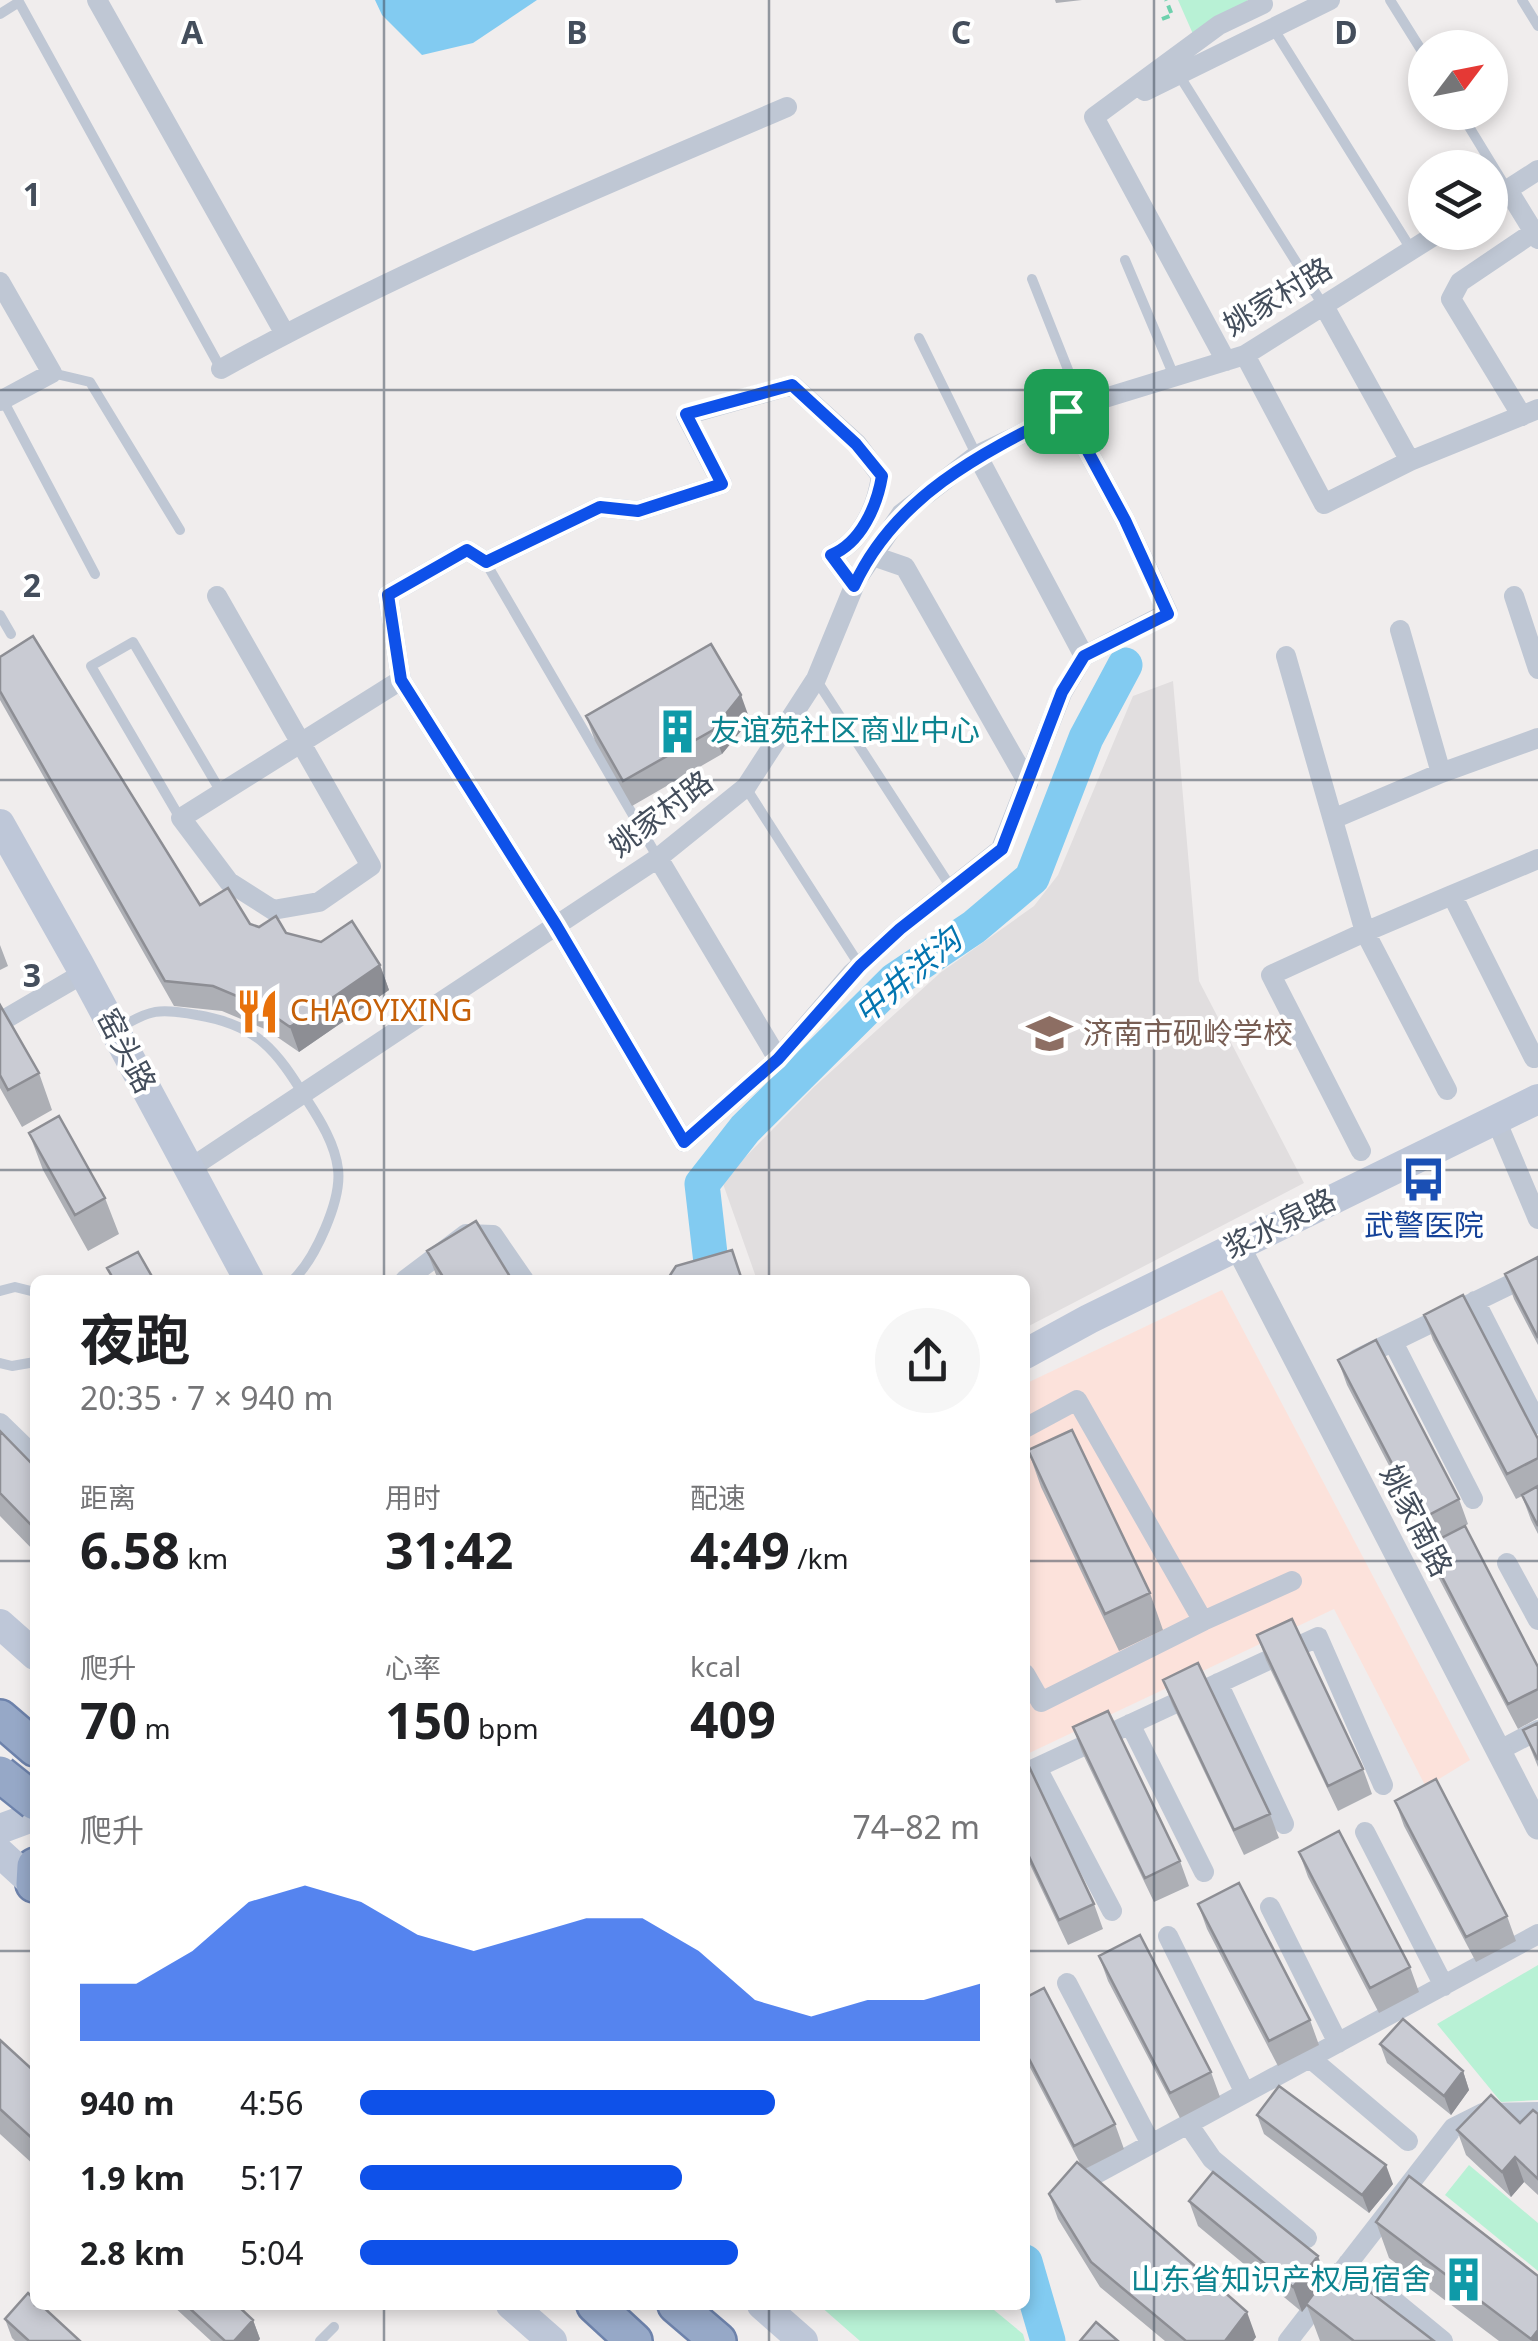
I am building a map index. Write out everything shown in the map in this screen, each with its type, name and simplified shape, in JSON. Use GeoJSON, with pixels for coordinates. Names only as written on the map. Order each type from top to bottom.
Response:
{"type":"FeatureCollection","features":[{"type":"Feature","properties":{"kind":"highway"},"geometry":{"type":"LineString","coordinates":[[0,1718],[30,1744]]}},
{"type":"Feature","properties":{"kind":"highway"},"geometry":{"type":"LineString","coordinates":[[0,1792],[30,1772]]}},
{"type":"Feature","properties":{"kind":"highway"},"geometry":{"type":"LineString","coordinates":[[0,1774],[30,1798]]}},
{"type":"Feature","properties":{"kind":"highway"},"geometry":{"type":"LineString","coordinates":[[600,2310],[634,2341]]}},
{"type":"Feature","properties":{"kind":"highway"},"geometry":{"type":"LineString","coordinates":[[682,2310],[718,2341]]}},
{"type":"Feature","properties":{"kind":"main road","name":"窑头路"},"geometry":{"type":"LineString","coordinates":[[0,824],[246,1275]]}},
{"type":"Feature","properties":{"kind":"main road","name":"浆水泉路"},"geometry":{"type":"LineString","coordinates":[[1030,1351],[1237,1245],[1538,1099]]}},
{"type":"Feature","properties":{"kind":"main road"},"geometry":{"type":"LineString","coordinates":[[0,1624],[30,1651]]}},
{"type":"Feature","properties":{"kind":"main road"},"geometry":{"type":"LineString","coordinates":[[0,1829],[30,1818]]}},
{"type":"Feature","properties":{"kind":"main road"},"geometry":{"type":"LineString","coordinates":[[0,1854],[30,1881]]}},
{"type":"Feature","properties":{"kind":"main road"},"geometry":{"type":"LineString","coordinates":[[518,2310],[552,2341]]}},
{"type":"Feature","properties":{"kind":"main road"},"geometry":{"type":"LineString","coordinates":[[768,2310],[803,2341]]}},
{"type":"Feature","properties":{"kind":"street"},"geometry":{"type":"LineString","coordinates":[[97,0],[285,334]]}},
{"type":"Feature","properties":{"kind":"street"},"geometry":{"type":"LineString","coordinates":[[1094,117],[1219,24],[1263,4],[1260,0]]}},
{"type":"Feature","properties":{"kind":"street"},"geometry":{"type":"LineString","coordinates":[[1094,117],[1330,0]]}},
{"type":"Feature","properties":{"kind":"street"},"geometry":{"type":"LineString","coordinates":[[221,369],[486,237],[787,107]]}},
{"type":"Feature","properties":{"kind":"street"},"geometry":{"type":"LineString","coordinates":[[1094,117],[1324,504],[1410,461],[1530,412],[1451,298],[1460,282],[1536,235],[1508,205]]}},
{"type":"Feature","properties":{"kind":"street"},"geometry":{"type":"LineString","coordinates":[[1508,189],[1538,170]]}},
{"type":"Feature","properties":{"kind":"street","name":"姚家村路"},"geometry":{"type":"LineString","coordinates":[[189,1170],[658,858],[746,787],[816,679],[854,586],[901,514],[977,455],[1074,408],[1236,358],[1412,250]]}},
{"type":"Feature","properties":{"kind":"street"},"geometry":{"type":"LineString","coordinates":[[0,282],[52,373],[1,400]]}},
{"type":"Feature","properties":{"kind":"street"},"geometry":{"type":"LineString","coordinates":[[1324,306],[1410,461]]}},
{"type":"Feature","properties":{"kind":"street"},"geometry":{"type":"LineString","coordinates":[[854,586],[831,555],[843,550],[878,506],[882,476],[856,444],[792,385],[686,414],[722,484],[638,511],[600,507],[486,562],[467,550],[388,595],[401,680],[556,925],[684,1142],[778,1059],[860,966],[1002,849],[1062,692],[1084,656],[1168,614],[1074,408]]}},
{"type":"Feature","properties":{"kind":"street"},"geometry":{"type":"LineString","coordinates":[[977,455],[1084,656]]}},
{"type":"Feature","properties":{"kind":"street"},"geometry":{"type":"LineString","coordinates":[[872,556],[905,567],[1028,782]]}},
{"type":"Feature","properties":{"kind":"street"},"geometry":{"type":"LineString","coordinates":[[217,596],[302,742],[372,866],[318,902],[273,910],[229,882],[181,818],[222,792],[302,742],[401,680]]}},
{"type":"Feature","properties":{"kind":"street"},"geometry":{"type":"LineString","coordinates":[[1514,596],[1538,669]]}},
{"type":"Feature","properties":{"kind":"street"},"geometry":{"type":"LineString","coordinates":[[1400,630],[1441,773]]}},
{"type":"Feature","properties":{"kind":"street"},"geometry":{"type":"LineString","coordinates":[[1286,656],[1366,932],[1446,1090]]}},
{"type":"Feature","properties":{"kind":"street"},"geometry":{"type":"LineString","coordinates":[[1333,819],[1441,773],[1538,738]]}},
{"type":"Feature","properties":{"kind":"street"},"geometry":{"type":"LineString","coordinates":[[658,858],[778,1059]]}},
{"type":"Feature","properties":{"kind":"street"},"geometry":{"type":"LineString","coordinates":[[1361,1151],[1271,975],[1538,859]]}},
{"type":"Feature","properties":{"kind":"street"},"geometry":{"type":"LineString","coordinates":[[1452,895],[1534,1058]]}},
{"type":"Feature","properties":{"kind":"street"},"geometry":{"type":"LineString","coordinates":[[0,1022],[84,973]]}},
{"type":"Feature","properties":{"kind":"street"},"geometry":{"type":"LineString","coordinates":[[1496,1120],[1538,1219]]}},
{"type":"Feature","properties":{"kind":"street"},"geometry":{"type":"LineString","coordinates":[[411,1275],[466,1234],[494,1235],[521,1275]]}},
{"type":"Feature","properties":{"kind":"street","name":"姚家南路"},"geometry":{"type":"LineString","coordinates":[[1237,1245],[1538,1827]]}},
{"type":"Feature","properties":{"kind":"street"},"geometry":{"type":"LineString","coordinates":[[1341,1367],[1538,1271]]}},
{"type":"Feature","properties":{"kind":"street"},"geometry":{"type":"LineString","coordinates":[[1475,1301],[1538,1424]]}},
{"type":"Feature","properties":{"kind":"street"},"geometry":{"type":"LineString","coordinates":[[1392,1342],[1474,1499]]}},
{"type":"Feature","properties":{"kind":"street"},"geometry":{"type":"LineString","coordinates":[[1030,1425],[1077,1400],[1203,1620]]}},
{"type":"Feature","properties":{"kind":"street"},"geometry":{"type":"LineString","coordinates":[[0,1423],[30,1452]]}},
{"type":"Feature","properties":{"kind":"street"},"geometry":{"type":"LineString","coordinates":[[1507,1563],[1538,1620]]}},
{"type":"Feature","properties":{"kind":"street"},"geometry":{"type":"LineString","coordinates":[[1033,1706],[1203,1620],[1292,1581]]}},
{"type":"Feature","properties":{"kind":"street"},"geometry":{"type":"LineString","coordinates":[[1112,1912],[1031,1770],[1318,1636],[1384,1785]]}},
{"type":"Feature","properties":{"kind":"street"},"geometry":{"type":"LineString","coordinates":[[1218,1683],[1284,1824]]}},
{"type":"Feature","properties":{"kind":"street"},"geometry":{"type":"LineString","coordinates":[[1130,1724],[1204,1872]]}},
{"type":"Feature","properties":{"kind":"street"},"geometry":{"type":"LineString","coordinates":[[1498,1751],[1538,1730]]}},
{"type":"Feature","properties":{"kind":"street"},"geometry":{"type":"LineString","coordinates":[[1365,1832],[1444,1986]]}},
{"type":"Feature","properties":{"kind":"street"},"geometry":{"type":"LineString","coordinates":[[1270,1907],[1338,2043]]}},
{"type":"Feature","properties":{"kind":"street"},"geometry":{"type":"LineString","coordinates":[[1074,2186],[1538,1934]]}},
{"type":"Feature","properties":{"kind":"street"},"geometry":{"type":"LineString","coordinates":[[1168,1936],[1245,2093]]}},
{"type":"Feature","properties":{"kind":"street"},"geometry":{"type":"LineString","coordinates":[[1067,1983],[1151,2144]]}},
{"type":"Feature","properties":{"kind":"street"},"geometry":{"type":"LineString","coordinates":[[1310,2058],[1408,2141]]}},
{"type":"Feature","properties":{"kind":"street"},"geometry":{"type":"LineString","coordinates":[[1288,2341],[1348,2264],[1421,2186],[1454,2128],[1483,2113],[1538,2112]]}},
{"type":"Feature","properties":{"kind":"street"},"geometry":{"type":"LineString","coordinates":[[1188,2124],[1212,2159],[1307,2238]]}},
{"type":"Feature","properties":{"kind":"street"},"geometry":{"type":"LineString","coordinates":[[1348,2264],[1444,2341]]}},
{"type":"Feature","properties":{"kind":"lane"},"geometry":{"type":"LineString","coordinates":[[1390,0],[1409,30]]}},
{"type":"Feature","properties":{"kind":"lane"},"geometry":{"type":"LineString","coordinates":[[1522,0],[1538,26]]}},
{"type":"Feature","properties":{"kind":"lane"},"geometry":{"type":"LineString","coordinates":[[0,14],[18,1],[221,369]]}},
{"type":"Feature","properties":{"kind":"lane"},"geometry":{"type":"LineString","coordinates":[[1274,28],[1408,244]]}},
{"type":"Feature","properties":{"kind":"lane"},"geometry":{"type":"LineString","coordinates":[[1179,75],[1324,306]]}},
{"type":"Feature","properties":{"kind":"lane"},"geometry":{"type":"LineString","coordinates":[[1125,260],[1174,376]]}},
{"type":"Feature","properties":{"kind":"lane"},"geometry":{"type":"LineString","coordinates":[[1032,279],[1074,408]]}},
{"type":"Feature","properties":{"kind":"lane"},"geometry":{"type":"LineString","coordinates":[[919,338],[977,455]]}},
{"type":"Feature","properties":{"kind":"lane"},"geometry":{"type":"LineString","coordinates":[[52,373],[90,382],[180,530]]}},
{"type":"Feature","properties":{"kind":"lane"},"geometry":{"type":"LineString","coordinates":[[1,400],[94,574]]}},
{"type":"Feature","properties":{"kind":"lane"},"geometry":{"type":"LineString","coordinates":[[486,562],[658,858]]}},
{"type":"Feature","properties":{"kind":"lane"},"geometry":{"type":"LineString","coordinates":[[0,615],[11,634]]}},
{"type":"Feature","properties":{"kind":"lane"},"geometry":{"type":"LineString","coordinates":[[181,818],[91,666],[133,642],[222,792]]}},
{"type":"Feature","properties":{"kind":"lane"},"geometry":{"type":"LineString","coordinates":[[816,679],[952,890]]}},
{"type":"Feature","properties":{"kind":"lane"},"geometry":{"type":"LineString","coordinates":[[746,787],[860,966]]}},
{"type":"Feature","properties":{"kind":"lane"},"geometry":{"type":"LineString","coordinates":[[115,1031],[144,1013],[172,1010],[236,1023],[266,1044],[324,1128],[338,1170],[331,1211],[307,1266],[298,1275]]}},
{"type":"Feature","properties":{"kind":"lane"},"geometry":{"type":"LineString","coordinates":[[0,1291],[15,1287],[30,1291]]}},
{"type":"Feature","properties":{"kind":"lane"},"geometry":{"type":"LineString","coordinates":[[0,1362],[12,1366],[30,1363]]}},
{"type":"Feature","properties":{"kind":"lane"},"geometry":{"type":"LineString","coordinates":[[320,2341],[334,2327]]}},
{"type":"Feature","properties":{"kind":"path"},"geometry":{"type":"LineString","coordinates":[[1162,19],[1172,15],[1166,0]]}},
{"type":"Feature","properties":{"kind":"shaded area","name":"济南市砚岭学校"},"geometry":{"type":"Polygon","coordinates":[[[1173,681],[1199,981],[1304,1183],[1030,1325],[1030,1275],[755,1275],[722,1181],[814,1087],[940,973],[1034,906],[1058,875],[1133,696],[1173,681]]]}},
{"type":"Feature","properties":{"kind":"shaded area"},"geometry":{"type":"Polygon","coordinates":[[[1222,1290],[1470,1760],[1426,1787],[1334,1609],[1030,1753],[1030,1382],[1222,1290]]]}},
{"type":"Feature","properties":{"kind":"green space"},"geometry":{"type":"Polygon","coordinates":[[[1178,0],[1247,0],[1250,4],[1193,34],[1178,0]]]}},
{"type":"Feature","properties":{"kind":"green space"},"geometry":{"type":"Polygon","coordinates":[[[1538,1965],[1538,2100],[1501,2102],[1437,2024],[1538,1965]]]}},
{"type":"Feature","properties":{"kind":"green space"},"geometry":{"type":"Polygon","coordinates":[[[1469,2165],[1538,2223],[1538,2271],[1445,2195],[1469,2165]]]}},
{"type":"Feature","properties":{"kind":"green space"},"geometry":{"type":"Polygon","coordinates":[[[825,2310],[994,2310],[1023,2334],[1025,2341],[860,2341],[825,2310]]]}},
{"type":"Feature","properties":{"kind":"water"},"geometry":{"type":"Polygon","coordinates":[[[375,0],[537,0],[473,43],[422,55],[382,15],[375,0]]]}},
{"type":"Feature","properties":{"kind":"building"},"geometry":{"type":"Polygon","coordinates":[[[33,636],[200,905],[228,888],[250,924],[259,927],[276,916],[286,933],[321,942],[352,921],[380,965],[290,1027],[258,1005],[213,986],[165,981],[0,691],[0,657],[33,636]]]}},
{"type":"Feature","properties":{"kind":"building","name":"友谊苑社区商业中心"},"geometry":{"type":"Polygon","coordinates":[[[711,644],[741,695],[713,730],[623,781],[586,716],[711,644]]]}},
{"type":"Feature","properties":{"kind":"building"},"geometry":{"type":"Polygon","coordinates":[[[0,1005],[39,1073],[8,1090],[0,1075],[0,1005]]]}},
{"type":"Feature","properties":{"kind":"building"},"geometry":{"type":"Polygon","coordinates":[[[59,1116],[105,1198],[75,1215],[29,1133],[59,1116]]]}},
{"type":"Feature","properties":{"kind":"building"},"geometry":{"type":"Polygon","coordinates":[[[476,1221],[509,1275],[442,1275],[427,1251],[476,1221]]]}},
{"type":"Feature","properties":{"kind":"building"},"geometry":{"type":"Polygon","coordinates":[[[732,1250],[740,1275],[670,1275],[676,1266],[732,1250]]]}},
{"type":"Feature","properties":{"kind":"building"},"geometry":{"type":"Polygon","coordinates":[[[138,1252],[151,1275],[111,1275],[107,1268],[138,1252]]]}},
{"type":"Feature","properties":{"kind":"building"},"geometry":{"type":"Polygon","coordinates":[[[1538,1257],[1538,1338],[1505,1274],[1538,1257]]]}},
{"type":"Feature","properties":{"kind":"building"},"geometry":{"type":"Polygon","coordinates":[[[1463,1295],[1538,1439],[1538,1458],[1507,1474],[1424,1315],[1463,1295]]]}},
{"type":"Feature","properties":{"kind":"building"},"geometry":{"type":"Polygon","coordinates":[[[1376,1340],[1459,1499],[1421,1519],[1338,1360],[1376,1340]]]}},
{"type":"Feature","properties":{"kind":"building"},"geometry":{"type":"Polygon","coordinates":[[[1072,1430],[1150,1593],[1105,1614],[1030,1449],[1072,1430]]]}},
{"type":"Feature","properties":{"kind":"building"},"geometry":{"type":"Polygon","coordinates":[[[0,1431],[30,1462],[30,1524],[0,1493],[0,1431]]]}},
{"type":"Feature","properties":{"kind":"building"},"geometry":{"type":"Polygon","coordinates":[[[1538,1486],[1538,1526],[1522,1495],[1538,1486]]]}},
{"type":"Feature","properties":{"kind":"building"},"geometry":{"type":"Polygon","coordinates":[[[1465,1526],[1538,1667],[1538,1689],[1508,1704],[1426,1546],[1465,1526]]]}},
{"type":"Feature","properties":{"kind":"building"},"geometry":{"type":"Polygon","coordinates":[[[1292,1619],[1363,1769],[1328,1786],[1257,1635],[1292,1619]]]}},
{"type":"Feature","properties":{"kind":"building"},"geometry":{"type":"Polygon","coordinates":[[[1198,1663],[1270,1814],[1234,1830],[1163,1680],[1198,1663]]]}},
{"type":"Feature","properties":{"kind":"building"},"geometry":{"type":"Polygon","coordinates":[[[1108,1711],[1180,1861],[1145,1878],[1073,1727],[1108,1711]]]}},
{"type":"Feature","properties":{"kind":"building"},"geometry":{"type":"Polygon","coordinates":[[[1538,1723],[1538,1760],[1523,1730],[1538,1723]]]}},
{"type":"Feature","properties":{"kind":"building"},"geometry":{"type":"Polygon","coordinates":[[[1030,1769],[1094,1904],[1059,1920],[1030,1859],[1030,1769]]]}},
{"type":"Feature","properties":{"kind":"building"},"geometry":{"type":"Polygon","coordinates":[[[1436,1779],[1507,1916],[1466,1937],[1395,1801],[1436,1779]]]}},
{"type":"Feature","properties":{"kind":"building"},"geometry":{"type":"Polygon","coordinates":[[[1339,1831],[1410,1967],[1370,1988],[1299,1852],[1339,1831]]]}},
{"type":"Feature","properties":{"kind":"building"},"geometry":{"type":"Polygon","coordinates":[[[1239,1883],[1310,2020],[1269,2041],[1198,1904],[1239,1883]]]}},
{"type":"Feature","properties":{"kind":"building"},"geometry":{"type":"Polygon","coordinates":[[[1140,1935],[1211,2072],[1170,2093],[1099,1956],[1140,1935]]]}},
{"type":"Feature","properties":{"kind":"building"},"geometry":{"type":"Polygon","coordinates":[[[1044,1988],[1115,2124],[1074,2146],[1030,2061],[1030,1995],[1044,1988]]]}},
{"type":"Feature","properties":{"kind":"building"},"geometry":{"type":"Polygon","coordinates":[[[1403,2019],[1463,2071],[1444,2096],[1380,2044],[1403,2019]]]}},
{"type":"Feature","properties":{"kind":"building"},"geometry":{"type":"Polygon","coordinates":[[[0,2040],[30,2067],[30,2136],[0,2109],[0,2040]]]}},
{"type":"Feature","properties":{"kind":"building"},"geometry":{"type":"Polygon","coordinates":[[[1279,2086],[1386,2165],[1362,2195],[1257,2115],[1279,2086]]]}},
{"type":"Feature","properties":{"kind":"building"},"geometry":{"type":"Polygon","coordinates":[[[1491,2095],[1520,2123],[1533,2110],[1538,2114],[1538,2179],[1515,2157],[1502,2172],[1457,2130],[1491,2095]]]}},
{"type":"Feature","properties":{"kind":"building"},"geometry":{"type":"Polygon","coordinates":[[[1077,2162],[1247,2312],[1225,2341],[1186,2341],[1091,2262],[1049,2194],[1077,2162]]]}},
{"type":"Feature","properties":{"kind":"building"},"geometry":{"type":"Polygon","coordinates":[[[1213,2172],[1318,2256],[1293,2287],[1189,2201],[1213,2172]]]}},
{"type":"Feature","properties":{"kind":"building"},"geometry":{"type":"Polygon","coordinates":[[[1409,2176],[1538,2276],[1538,2330],[1531,2339],[1376,2222],[1409,2176]]]}},
{"type":"Feature","properties":{"kind":"building"},"geometry":{"type":"Polygon","coordinates":[[[1335,2265],[1434,2341],[1354,2341],[1306,2304],[1335,2265]]]}},
{"type":"Feature","properties":{"kind":"building"},"geometry":{"type":"Polygon","coordinates":[[[28,2293],[30,2310],[46,2310],[80,2341],[29,2341],[5,2319],[28,2293]]]}},
{"type":"Feature","properties":{"kind":"building"},"geometry":{"type":"Polygon","coordinates":[[[191,2310],[242,2310],[253,2320],[234,2341],[225,2341],[191,2310]]]}},
{"type":"Feature","properties":{"kind":"building"},"geometry":{"type":"Polygon","coordinates":[[[1096,2322],[1118,2341],[1080,2341],[1096,2322]]]}},
{"type":"Feature","properties":{"kind":"waterway","name":"中井洪沟"},"geometry":{"type":"LineString","coordinates":[[712,1275],[702,1184],[745,1129],[895,980],[974,927],[1032,878],[1086,738],[1125,665]]}},
{"type":"Feature","properties":{"kind":"waterway","name":"中井洪沟"},"geometry":{"type":"LineString","coordinates":[[1030,2279],[1048,2341]]}},
{"type":"Feature","properties":{"kind":"place","name":"友谊苑社区商业中心"},"geometry":{"type":"Point","coordinates":[677,731]}},
{"type":"Feature","properties":{"kind":"place","name":"CHAOYIXING"},"geometry":{"type":"Point","coordinates":[257,1011]}},
{"type":"Feature","properties":{"kind":"place","name":"济南市砚岭学校"},"geometry":{"type":"Point","coordinates":[1050,1034]}},
{"type":"Feature","properties":{"kind":"place","name":"武警医院"},"geometry":{"type":"Point","coordinates":[1424,1179]}},
{"type":"Feature","properties":{"kind":"place","name":"山东省知识产权局宿舍"},"geometry":{"type":"Point","coordinates":[1464,2280]}},
{"type":"Feature","properties":{"kind":"route"},"geometry":{"type":"LineString","coordinates":[[792,385],[856,444],[882,476],[878,506],[843,550],[831,555],[854,586],[901,514],[977,455],[1066,411],[1125,520],[1168,614],[1084,656],[1062,692],[1002,849],[900,929],[852,973],[778,1059],[684,1142],[556,925],[401,680],[388,595],[467,550],[486,562],[600,507],[638,511],[722,484],[686,414],[792,385]]}}]}
